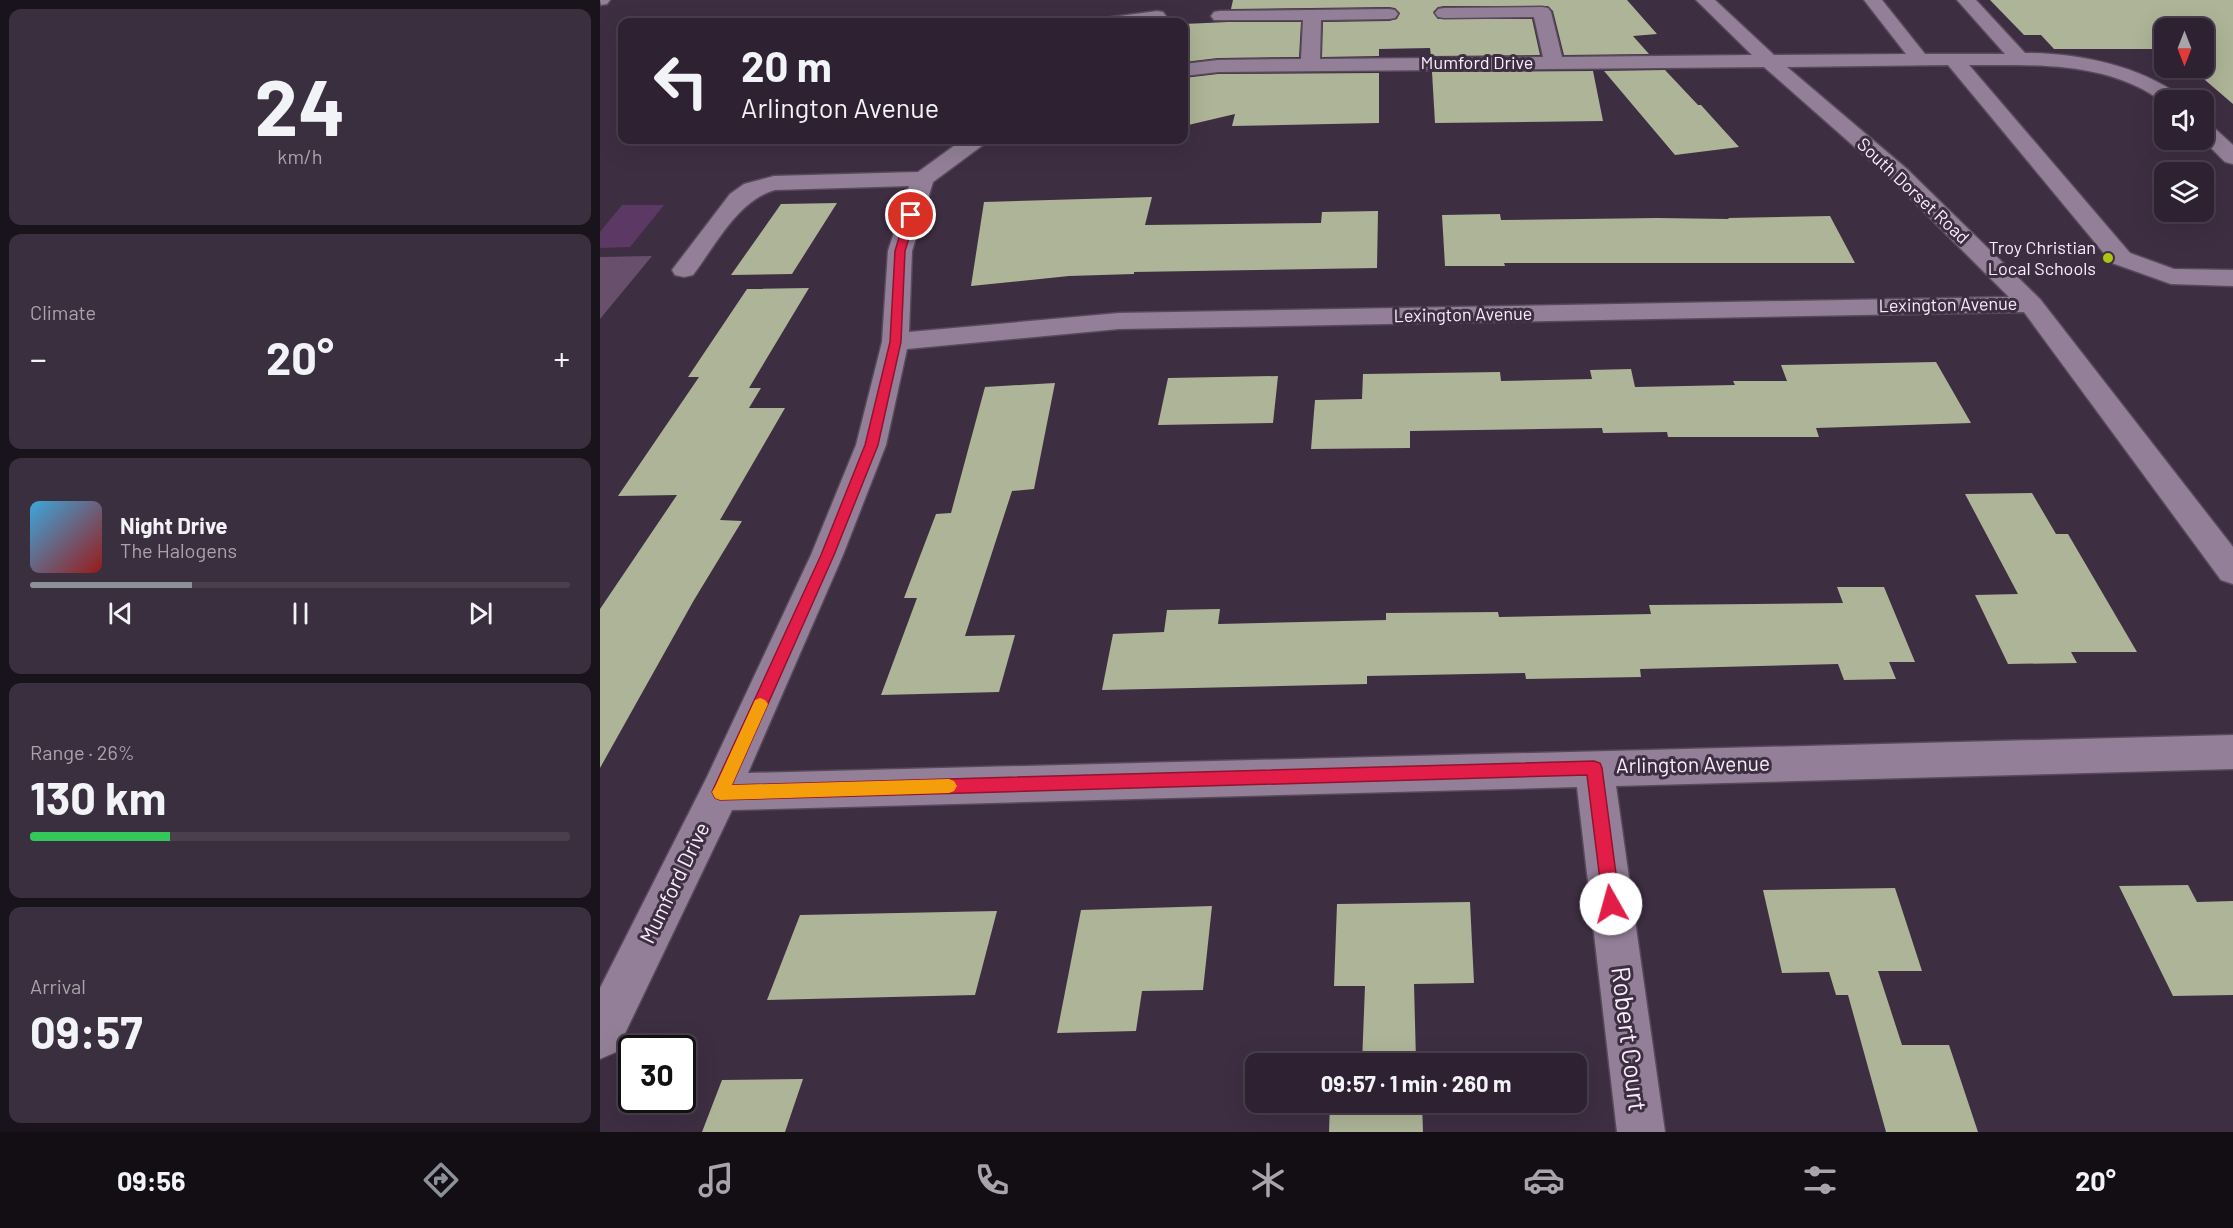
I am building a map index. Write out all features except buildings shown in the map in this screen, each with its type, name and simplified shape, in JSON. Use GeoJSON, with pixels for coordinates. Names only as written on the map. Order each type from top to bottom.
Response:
{"type":"FeatureCollection","features":[{"type":"Feature","properties":{"kind":"street","name":"South Dorset Road"},"geometry":{"type":"LineString","coordinates":[[1705,0],[1770,62],[1899,174],[2031,304],[2233,571]]}},
{"type":"Feature","properties":{"kind":"street"},"geometry":{"type":"LineString","coordinates":[[1873,0],[1920,60]]}},
{"type":"Feature","properties":{"kind":"street"},"geometry":{"type":"LineString","coordinates":[[1966,0],[2019,59]]}},
{"type":"Feature","properties":{"kind":"street"},"geometry":{"type":"LineString","coordinates":[[1444,14],[1542,12],[1554,63]]}},
{"type":"Feature","properties":{"kind":"street"},"geometry":{"type":"LineString","coordinates":[[1220,16],[1389,14]]}},
{"type":"Feature","properties":{"kind":"street"},"geometry":{"type":"LineString","coordinates":[[1310,65],[1312,15]]}},
{"type":"Feature","properties":{"kind":"street"},"geometry":{"type":"LineString","coordinates":[[1142,18],[1157,16]]}},
{"type":"Feature","properties":{"kind":"street","name":"Mumford Drive"},"geometry":{"type":"LineString","coordinates":[[1188,70],[1218,66],[2019,59],[2080,63],[2145,83],[2157,90]]}},
{"type":"Feature","properties":{"kind":"street"},"geometry":{"type":"LineString","coordinates":[[1954,60],[2121,258],[2171,276],[2233,278]]}},
{"type":"Feature","properties":{"kind":"street"},"geometry":{"type":"LineString","coordinates":[[2214,139],[2233,157]]}},
{"type":"Feature","properties":{"kind":"street"},"geometry":{"type":"LineString","coordinates":[[684,270],[738,199],[752,189],[774,183],[923,179],[970,144]]}},
{"type":"Feature","properties":{"kind":"street","name":"Mumford Drive"},"geometry":{"type":"LineString","coordinates":[[600,1036],[720,792],[827,555],[872,445],[895,342],[900,251],[923,179]]}},
{"type":"Feature","properties":{"kind":"street","name":"Lexington Avenue"},"geometry":{"type":"LineString","coordinates":[[895,342],[1119,321],[2031,304]]}},
{"type":"Feature","properties":{"kind":"street","name":"Arlington Avenue"},"geometry":{"type":"LineString","coordinates":[[720,792],[2233,752]]}},
{"type":"Feature","properties":{"kind":"street","name":"Robert Court"},"geometry":{"type":"LineString","coordinates":[[1594,768],[1641,1132]]}},
{"type":"Feature","properties":{"kind":"shaded area"},"geometry":{"type":"Polygon","coordinates":[[[622,205],[664,205],[630,247],[600,248],[600,232],[622,205]]]}},
{"type":"Feature","properties":{"kind":"shaded area"},"geometry":{"type":"Polygon","coordinates":[[[652,256],[600,319],[600,257],[652,256]]]}},
{"type":"Feature","properties":{"kind":"slow traffic"},"geometry":{"type":"LineString","coordinates":[[760,704],[720,792],[949,786]]}},
{"type":"Feature","properties":{"kind":"place","name":"Troy Christian Local Schools"},"geometry":{"type":"Point","coordinates":[2108,258]}},
{"type":"Feature","properties":{"kind":"route"},"geometry":{"type":"LineString","coordinates":[[911,215],[900,251],[895,342],[872,445],[827,555],[720,792],[1594,768],[1611,904]]}}]}
